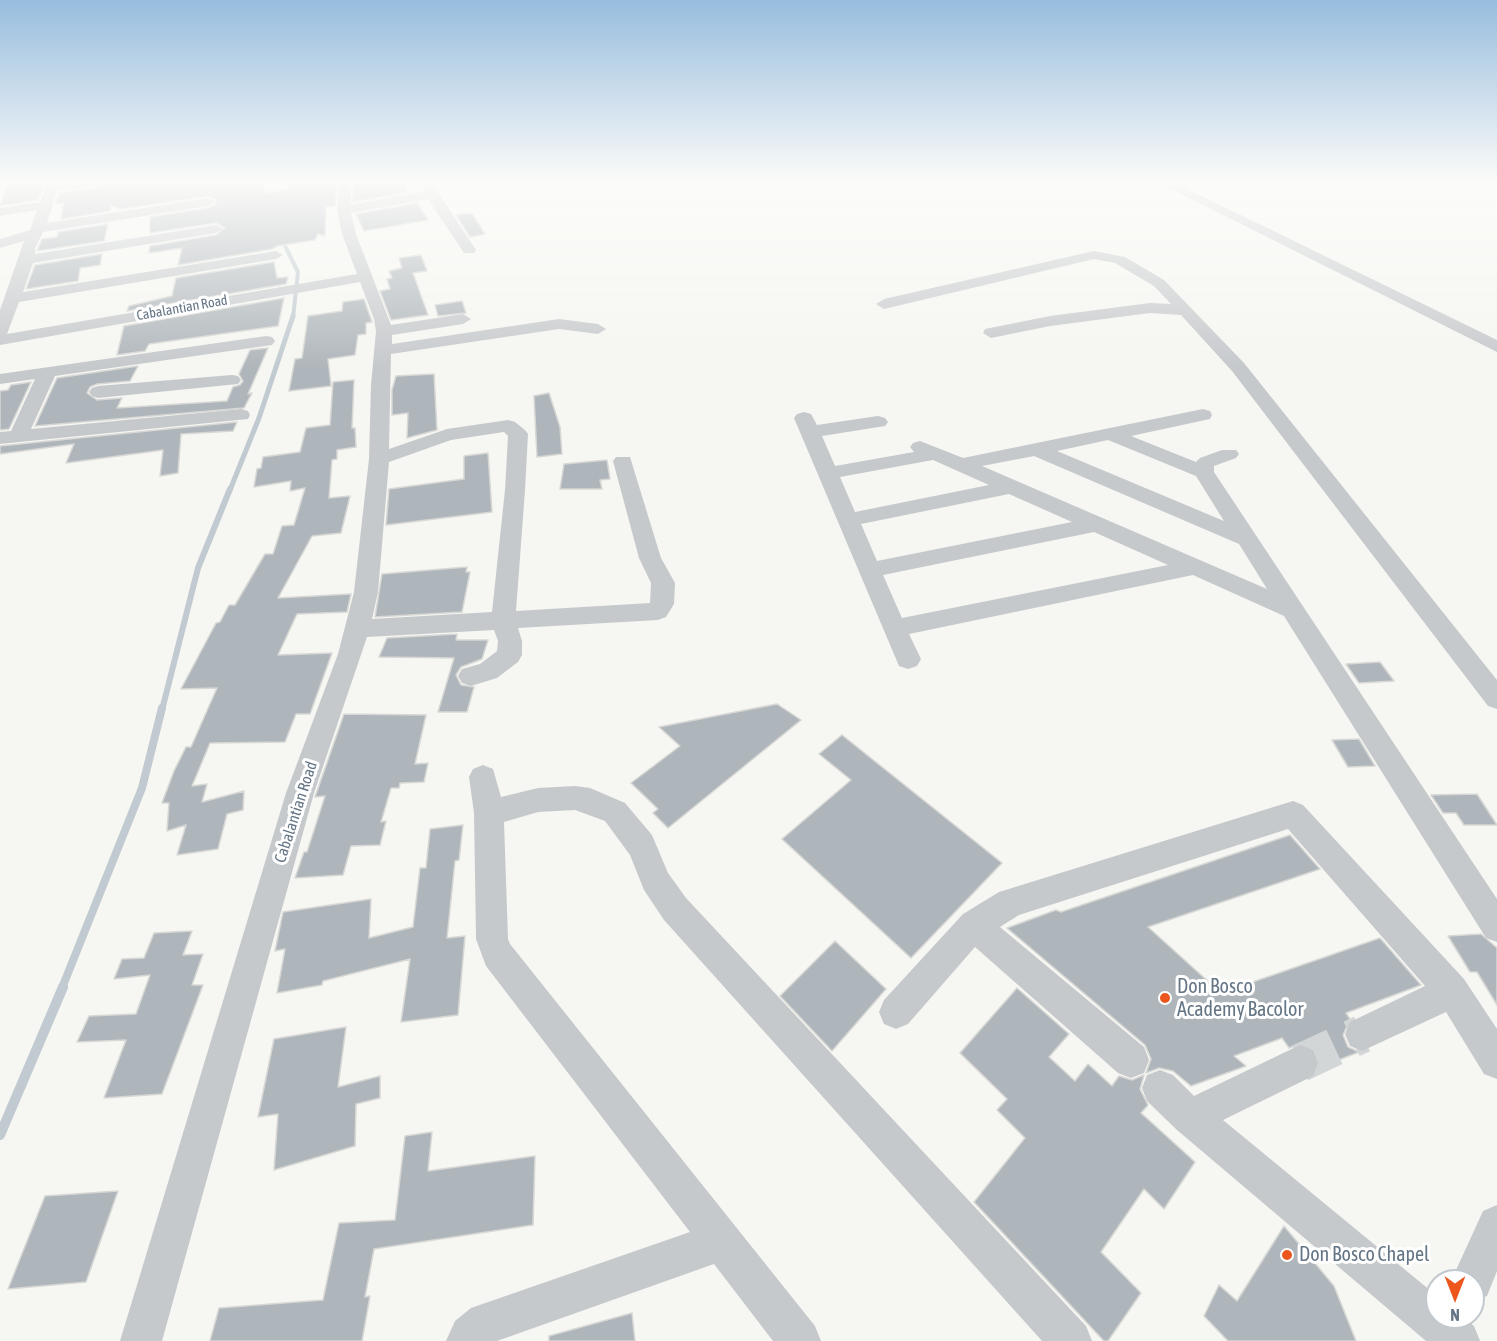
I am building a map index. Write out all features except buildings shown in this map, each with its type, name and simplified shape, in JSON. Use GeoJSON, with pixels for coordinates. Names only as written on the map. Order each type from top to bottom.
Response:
{"type":"FeatureCollection","features":[{"type":"Feature","properties":{"kind":"street"},"geometry":{"type":"LineString","coordinates":[[0,332],[32,244]]}},
{"type":"Feature","properties":{"kind":"street"},"geometry":{"type":"LineString","coordinates":[[0,245],[27,254],[106,244]]}},
{"type":"Feature","properties":{"kind":"street","name":"Cabalantian Road"},"geometry":{"type":"LineString","coordinates":[[141,1341],[300,793],[351,654],[366,592],[378,459],[384,341],[382,319],[353,244]]}},
{"type":"Feature","properties":{"kind":"street"},"geometry":{"type":"LineString","coordinates":[[466,244],[470,250]]}},
{"type":"Feature","properties":{"kind":"street"},"geometry":{"type":"LineString","coordinates":[[1288,244],[1497,347]]}},
{"type":"Feature","properties":{"kind":"street"},"geometry":{"type":"LineString","coordinates":[[7,308],[276,255]]}},
{"type":"Feature","properties":{"kind":"street"},"geometry":{"type":"LineString","coordinates":[[884,304],[1094,255],[1120,260],[1159,283],[1238,367],[1497,699]]}},
{"type":"Feature","properties":{"kind":"street","name":"Cabalantian Road"},"geometry":{"type":"LineString","coordinates":[[0,340],[365,277]]}},
{"type":"Feature","properties":{"kind":"street"},"geometry":{"type":"LineString","coordinates":[[991,333],[1050,321],[1150,308],[1186,310]]}},
{"type":"Feature","properties":{"kind":"street"},"geometry":{"type":"LineString","coordinates":[[384,341],[464,319]]}},
{"type":"Feature","properties":{"kind":"street"},"geometry":{"type":"LineString","coordinates":[[384,341],[559,324],[598,329]]}},
{"type":"Feature","properties":{"kind":"street"},"geometry":{"type":"LineString","coordinates":[[0,379],[266,341]]}},
{"type":"Feature","properties":{"kind":"street"},"geometry":{"type":"LineString","coordinates":[[213,417],[232,380],[246,344]]}},
{"type":"Feature","properties":{"kind":"street"},"geometry":{"type":"LineString","coordinates":[[81,430],[114,361]]}},
{"type":"Feature","properties":{"kind":"street"},"geometry":{"type":"LineString","coordinates":[[9,437],[48,371]]}},
{"type":"Feature","properties":{"kind":"street"},"geometry":{"type":"LineString","coordinates":[[98,392],[232,380]]}},
{"type":"Feature","properties":{"kind":"street"},"geometry":{"type":"LineString","coordinates":[[9,437],[241,415]]}},
{"type":"Feature","properties":{"kind":"street"},"geometry":{"type":"LineString","coordinates":[[959,465],[1203,415]]}},
{"type":"Feature","properties":{"kind":"street"},"geometry":{"type":"LineString","coordinates":[[878,422],[807,425],[908,659]]}},
{"type":"Feature","properties":{"kind":"street"},"geometry":{"type":"LineString","coordinates":[[378,459],[438,437],[508,426],[518,434],[503,620],[510,641],[509,656],[489,671],[471,676]]}},
{"type":"Feature","properties":{"kind":"street"},"geometry":{"type":"LineString","coordinates":[[1110,434],[1204,472]]}},
{"type":"Feature","properties":{"kind":"street"},"geometry":{"type":"LineString","coordinates":[[1036,449],[1248,539]]}},
{"type":"Feature","properties":{"kind":"street"},"geometry":{"type":"LineString","coordinates":[[829,473],[928,451],[1295,611]]}},
{"type":"Feature","properties":{"kind":"street"},"geometry":{"type":"LineString","coordinates":[[1229,454],[1207,462],[1204,465],[1204,472],[1497,927]]}},
{"type":"Feature","properties":{"kind":"street"},"geometry":{"type":"LineString","coordinates":[[357,629],[658,611],[663,604],[663,583],[650,558],[623,461]]}},
{"type":"Feature","properties":{"kind":"street"},"geometry":{"type":"LineString","coordinates":[[848,520],[1011,487]]}},
{"type":"Feature","properties":{"kind":"street"},"geometry":{"type":"LineString","coordinates":[[870,570],[1096,524]]}},
{"type":"Feature","properties":{"kind":"street"},"geometry":{"type":"LineString","coordinates":[[895,628],[1195,567]]}},
{"type":"Feature","properties":{"kind":"street"},"geometry":{"type":"LineString","coordinates":[[483,777],[489,813],[492,939],[498,955],[800,1341]]}},
{"type":"Feature","properties":{"kind":"street"},"geometry":{"type":"LineString","coordinates":[[489,813],[538,800],[575,798],[590,801],[615,812],[641,845],[655,880],[675,909],[1071,1341]]}},
{"type":"Feature","properties":{"kind":"street"},"geometry":{"type":"LineString","coordinates":[[896,1012],[974,925],[1010,903],[1293,814],[1452,991],[1497,1061]]}},
{"type":"Feature","properties":{"kind":"street"},"geometry":{"type":"LineString","coordinates":[[974,925],[1131,1060]]}},
{"type":"Feature","properties":{"kind":"street"},"geometry":{"type":"LineString","coordinates":[[1362,1034],[1452,991]]}},
{"type":"Feature","properties":{"kind":"street"},"geometry":{"type":"LineString","coordinates":[[1190,1117],[1300,1063]]}},
{"type":"Feature","properties":{"kind":"street"},"geometry":{"type":"LineString","coordinates":[[1160,1088],[1190,1117],[1455,1330]]}},
{"type":"Feature","properties":{"kind":"street"},"geometry":{"type":"LineString","coordinates":[[1477,1269],[1497,1225]]}},
{"type":"Feature","properties":{"kind":"street"},"geometry":{"type":"LineString","coordinates":[[467,1341],[486,1323],[723,1241]]}},
{"type":"Feature","properties":{"kind":"waterway"},"geometry":{"type":"LineString","coordinates":[[284,244],[298,272],[293,318]]}},
{"type":"Feature","properties":{"kind":"waterway"},"geometry":{"type":"LineString","coordinates":[[230,490],[259,418],[293,316]]}},
{"type":"Feature","properties":{"kind":"waterway"},"geometry":{"type":"LineString","coordinates":[[162,710],[198,568],[230,489]]}},
{"type":"Feature","properties":{"kind":"waterway"},"geometry":{"type":"LineString","coordinates":[[62,988],[142,788],[162,708]]}},
{"type":"Feature","properties":{"kind":"waterway"},"geometry":{"type":"LineString","coordinates":[[0,1135],[63,987]]}},
{"type":"Feature","properties":{"kind":"tunnel"},"geometry":{"type":"LineString","coordinates":[[1300,1063],[1362,1034]]}},
{"type":"Feature","properties":{"kind":"place","name":"Don Bosco Academy Bacolor"},"geometry":{"type":"Point","coordinates":[1165,998]}},
{"type":"Feature","properties":{"kind":"place","name":"Don Bosco Chapel"},"geometry":{"type":"Point","coordinates":[1287,1255]}}]}
